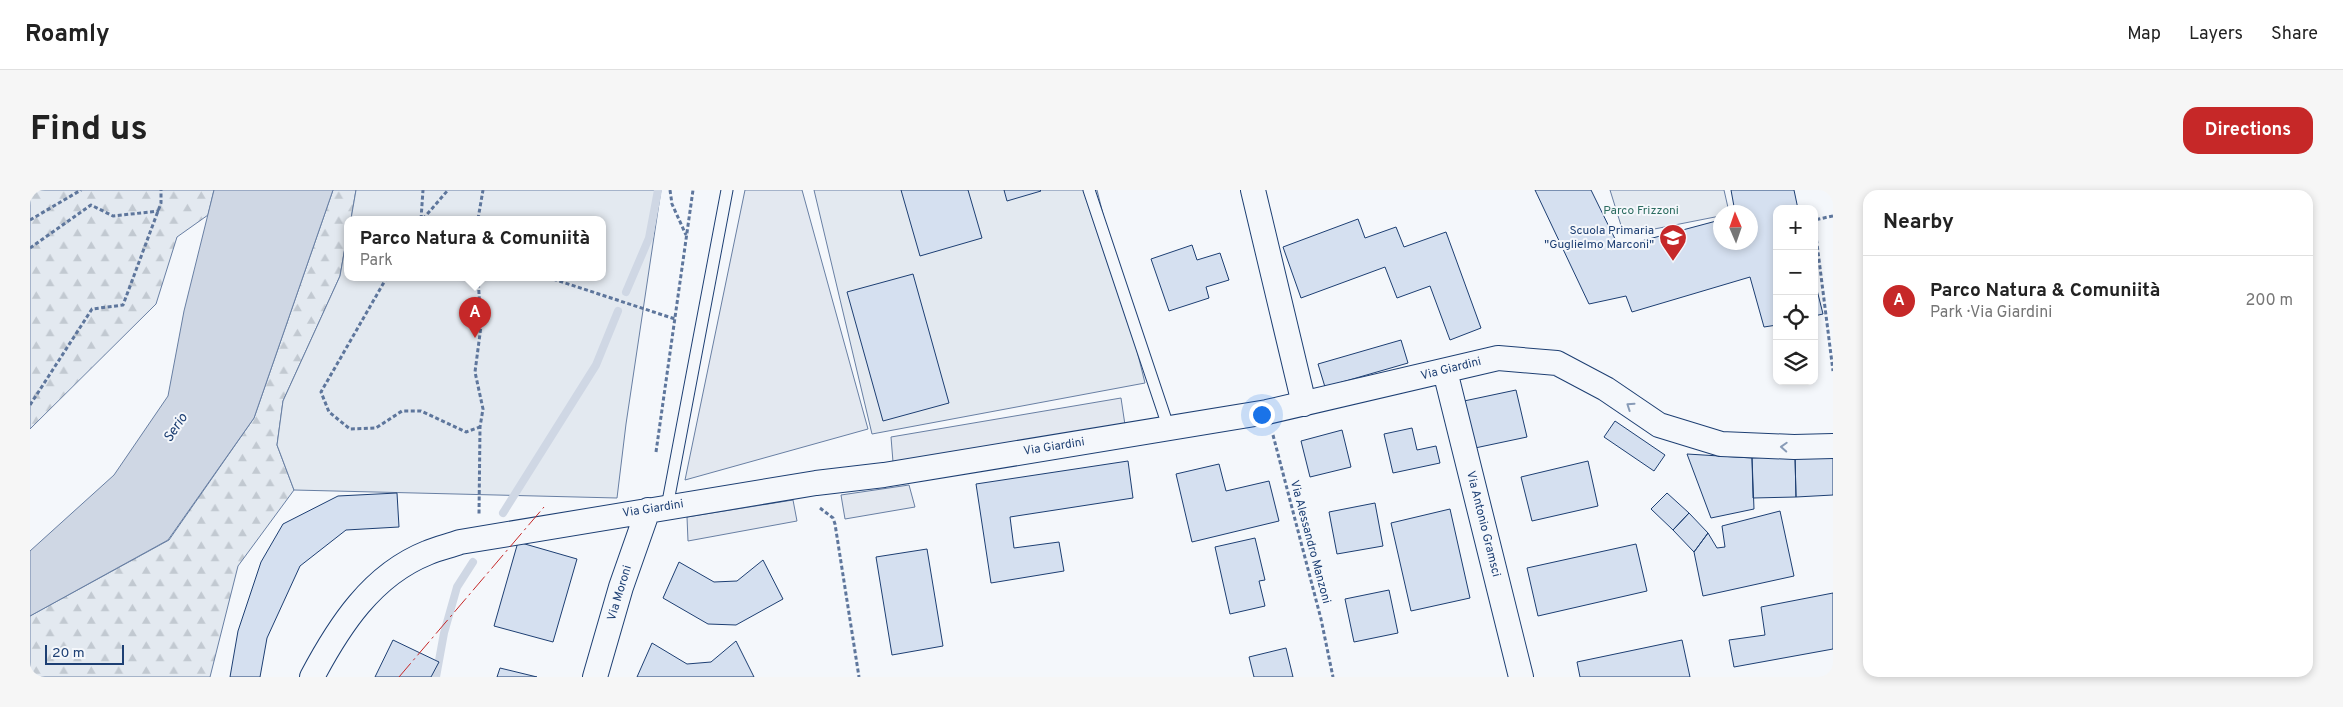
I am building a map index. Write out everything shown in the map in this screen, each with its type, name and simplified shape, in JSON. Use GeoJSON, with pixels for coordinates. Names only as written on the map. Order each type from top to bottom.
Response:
{"type":"FeatureCollection","features":[{"type":"Feature","properties":{"kind":"street"},"geometry":{"type":"LineString","coordinates":[[1253,190],[1304,404]]}},
{"type":"Feature","properties":{"kind":"street","name":"Via Giardini"},"geometry":{"type":"LineString","coordinates":[[312,677],[328,646],[348,616],[367,594],[399,567],[426,553],[460,542],[657,508],[816,483],[894,473],[1267,412],[1498,358],[1557,362],[1606,389],[1659,425],[1721,444],[1794,447],[1833,446]]}},
{"type":"Feature","properties":{"kind":"street","name":"Via Antonio Gramsci"},"geometry":{"type":"LineString","coordinates":[[1446,371],[1522,677]]}},
{"type":"Feature","properties":{"kind":"street","name":"Via Moroni"},"geometry":{"type":"LineString","coordinates":[[595,677],[621,587],[657,508]]}},
{"type":"Feature","properties":{"kind":"lane"},"geometry":{"type":"LineString","coordinates":[[657,508],[727,190]]}},
{"type":"Feature","properties":{"kind":"lane"},"geometry":{"type":"LineString","coordinates":[[1090,190],[1169,429]]}},
{"type":"Feature","properties":{"kind":"path"},"geometry":{"type":"LineString","coordinates":[[30,220],[81,190]]}},
{"type":"Feature","properties":{"kind":"path"},"geometry":{"type":"LineString","coordinates":[[30,406],[92,308],[122,305],[161,203],[160,190]]}},
{"type":"Feature","properties":{"kind":"path"},"geometry":{"type":"LineString","coordinates":[[422,216],[423,190]]}},
{"type":"Feature","properties":{"kind":"path"},"geometry":{"type":"LineString","coordinates":[[425,216],[448,190]]}},
{"type":"Feature","properties":{"kind":"path"},"geometry":{"type":"LineString","coordinates":[[479,216],[483,190]]}},
{"type":"Feature","properties":{"kind":"path"},"geometry":{"type":"LineString","coordinates":[[670,190],[672,204],[686,236]]}},
{"type":"Feature","properties":{"kind":"path"},"geometry":{"type":"LineString","coordinates":[[655,457],[693,190]]}},
{"type":"Feature","properties":{"kind":"path"},"geometry":{"type":"LineString","coordinates":[[30,248],[91,205],[113,216],[158,211]]}},
{"type":"Feature","properties":{"kind":"path"},"geometry":{"type":"LineString","coordinates":[[1833,216],[1814,220],[1833,371]]}},
{"type":"Feature","properties":{"kind":"path"},"geometry":{"type":"LineString","coordinates":[[385,281],[321,392],[329,412],[350,429],[376,428],[402,411],[421,411],[466,432],[480,427]]}},
{"type":"Feature","properties":{"kind":"path"},"geometry":{"type":"LineString","coordinates":[[478,281],[481,326],[475,372],[483,409],[480,427],[479,519]]}},
{"type":"Feature","properties":{"kind":"path"},"geometry":{"type":"LineString","coordinates":[[559,281],[675,320]]}},
{"type":"Feature","properties":{"kind":"path","name":"Via Alessandro Manzoni"},"geometry":{"type":"LineString","coordinates":[[1267,412],[1321,619],[1333,677]]}},
{"type":"Feature","properties":{"kind":"path"},"geometry":{"type":"LineString","coordinates":[[816,483],[818,502],[822,511],[833,518],[835,524],[859,677]]}},
{"type":"Feature","properties":{"kind":"green space"},"geometry":{"type":"Polygon","coordinates":[[[30,190],[214,190],[208,215],[177,237],[156,304],[30,429],[30,190]]]}},
{"type":"Feature","properties":{"kind":"green space"},"geometry":{"type":"Polygon","coordinates":[[[333,190],[356,190],[352,216],[344,216],[344,253],[340,276],[283,401],[277,445],[294,490],[238,566],[210,677],[30,677],[30,616],[169,540],[254,418],[333,190]]]}},
{"type":"Feature","properties":{"kind":"green space"},"geometry":{"type":"Polygon","coordinates":[[[356,190],[661,190],[626,424],[617,498],[294,490],[277,445],[283,401],[340,276],[344,253],[344,281],[606,281],[606,216],[352,216],[356,190]]]}},
{"type":"Feature","properties":{"kind":"green space"},"geometry":{"type":"Polygon","coordinates":[[[814,190],[1097,190],[1145,383],[872,434],[814,190]]]}},
{"type":"Feature","properties":{"kind":"green space","name":"Parco Frizzoni"},"geometry":{"type":"Polygon","coordinates":[[[1610,190],[1724,190],[1727,205],[1713,205],[1713,217],[1624,235],[1610,190]]]}},
{"type":"Feature","properties":{"kind":"shaded area"},"geometry":{"type":"Polygon","coordinates":[[[745,190],[802,190],[868,429],[685,480],[745,190]]]}},
{"type":"Feature","properties":{"kind":"shaded area"},"geometry":{"type":"Polygon","coordinates":[[[1121,398],[1125,425],[893,462],[891,437],[1121,398]]]}},
{"type":"Feature","properties":{"kind":"shaded area"},"geometry":{"type":"Polygon","coordinates":[[[909,485],[915,507],[845,519],[841,495],[909,485]]]}},
{"type":"Feature","properties":{"kind":"shaded area"},"geometry":{"type":"Polygon","coordinates":[[[793,500],[797,521],[688,541],[687,517],[793,500]]]}},
{"type":"Feature","properties":{"kind":"water","name":"Serio"},"geometry":{"type":"Polygon","coordinates":[[[214,190],[333,190],[254,418],[168,540],[30,616],[30,551],[114,475],[168,396],[184,311],[214,190]]]}},
{"type":"Feature","properties":{"kind":"building"},"geometry":{"type":"Polygon","coordinates":[[[901,190],[968,190],[982,238],[920,256],[901,190]]]}},
{"type":"Feature","properties":{"kind":"building"},"geometry":{"type":"Polygon","coordinates":[[[1004,190],[1040,190],[1041,191],[1007,201],[1004,190]]]}},
{"type":"Feature","properties":{"kind":"building","name":"Scuola Primaria \"Guglielmo Marconi\""},"geometry":{"type":"Polygon","coordinates":[[[1535,190],[1591,190],[1619,247],[1713,222],[1713,250],[1758,250],[1758,205],[1734,205],[1731,190],[1794,190],[1797,205],[1773,205],[1773,326],[1764,327],[1750,277],[1632,312],[1626,296],[1589,304],[1535,190]]]}},
{"type":"Feature","properties":{"kind":"building"},"geometry":{"type":"Polygon","coordinates":[[[1358,219],[1365,238],[1396,227],[1404,247],[1446,232],[1481,328],[1450,340],[1430,286],[1397,298],[1385,267],[1301,298],[1283,247],[1358,219]]]}},
{"type":"Feature","properties":{"kind":"building"},"geometry":{"type":"Polygon","coordinates":[[[1192,245],[1197,260],[1220,253],[1229,280],[1206,287],[1209,298],[1169,311],[1151,259],[1192,245]]]}},
{"type":"Feature","properties":{"kind":"building"},"geometry":{"type":"Polygon","coordinates":[[[913,274],[949,403],[883,421],[847,292],[913,274]]]}},
{"type":"Feature","properties":{"kind":"building"},"geometry":{"type":"Polygon","coordinates":[[[1818,294],[1823,314],[1818,315],[1818,294]]]}},
{"type":"Feature","properties":{"kind":"building"},"geometry":{"type":"Polygon","coordinates":[[[1401,340],[1408,363],[1325,387],[1318,364],[1401,340]]]}},
{"type":"Feature","properties":{"kind":"building"},"geometry":{"type":"Polygon","coordinates":[[[1516,390],[1527,437],[1475,448],[1464,401],[1516,390]]]}},
{"type":"Feature","properties":{"kind":"building"},"geometry":{"type":"Polygon","coordinates":[[[1615,421],[1665,455],[1654,471],[1604,437],[1615,421]]]}},
{"type":"Feature","properties":{"kind":"building"},"geometry":{"type":"Polygon","coordinates":[[[1412,428],[1417,450],[1436,446],[1440,463],[1393,473],[1384,434],[1412,428]]]}},
{"type":"Feature","properties":{"kind":"building"},"geometry":{"type":"Polygon","coordinates":[[[1342,430],[1351,467],[1310,477],[1301,441],[1342,430]]]}},
{"type":"Feature","properties":{"kind":"building"},"geometry":{"type":"Polygon","coordinates":[[[1687,454],[1752,458],[1754,509],[1711,518],[1687,454]]]}},
{"type":"Feature","properties":{"kind":"building"},"geometry":{"type":"Polygon","coordinates":[[[1833,455],[1833,495],[1796,497],[1795,456],[1833,455]]]}},
{"type":"Feature","properties":{"kind":"building"},"geometry":{"type":"Polygon","coordinates":[[[1795,456],[1796,497],[1753,498],[1752,458],[1795,456]]]}},
{"type":"Feature","properties":{"kind":"building"},"geometry":{"type":"Polygon","coordinates":[[[1128,461],[1133,498],[1010,517],[1014,548],[1059,542],[1064,571],[991,583],[976,484],[1128,461]]]}},
{"type":"Feature","properties":{"kind":"building"},"geometry":{"type":"Polygon","coordinates":[[[1588,461],[1598,506],[1532,521],[1521,477],[1588,461]]]}},
{"type":"Feature","properties":{"kind":"building"},"geometry":{"type":"Polygon","coordinates":[[[1219,464],[1226,491],[1269,481],[1279,521],[1192,542],[1176,474],[1219,464]]]}},
{"type":"Feature","properties":{"kind":"building"},"geometry":{"type":"Polygon","coordinates":[[[397,493],[399,527],[346,530],[300,566],[267,638],[260,677],[230,677],[238,631],[261,562],[283,524],[338,496],[397,493]]]}},
{"type":"Feature","properties":{"kind":"building"},"geometry":{"type":"Polygon","coordinates":[[[1667,493],[1689,513],[1673,530],[1651,509],[1667,493]]]}},
{"type":"Feature","properties":{"kind":"building"},"geometry":{"type":"Polygon","coordinates":[[[1375,503],[1383,546],[1337,554],[1329,512],[1375,503]]]}},
{"type":"Feature","properties":{"kind":"building"},"geometry":{"type":"Polygon","coordinates":[[[1450,509],[1470,598],[1411,611],[1391,523],[1450,509]]]}},
{"type":"Feature","properties":{"kind":"building"},"geometry":{"type":"Polygon","coordinates":[[[1780,511],[1794,576],[1703,596],[1694,552],[1708,533],[1717,548],[1725,547],[1722,526],[1780,511]]]}},
{"type":"Feature","properties":{"kind":"building"},"geometry":{"type":"Polygon","coordinates":[[[1689,513],[1708,533],[1694,552],[1673,530],[1689,513]]]}},
{"type":"Feature","properties":{"kind":"building"},"geometry":{"type":"Polygon","coordinates":[[[1255,538],[1265,580],[1259,581],[1265,606],[1230,614],[1215,547],[1255,538]]]}},
{"type":"Feature","properties":{"kind":"building"},"geometry":{"type":"Polygon","coordinates":[[[518,542],[577,559],[553,642],[494,626],[518,542]]]}},
{"type":"Feature","properties":{"kind":"building"},"geometry":{"type":"Polygon","coordinates":[[[1636,544],[1647,591],[1538,616],[1527,568],[1636,544]]]}},
{"type":"Feature","properties":{"kind":"building"},"geometry":{"type":"Polygon","coordinates":[[[927,549],[943,646],[892,655],[876,557],[927,549]]]}},
{"type":"Feature","properties":{"kind":"building"},"geometry":{"type":"Polygon","coordinates":[[[763,560],[783,599],[736,625],[708,624],[663,598],[679,562],[714,582],[737,581],[763,560]]]}},
{"type":"Feature","properties":{"kind":"building"},"geometry":{"type":"Polygon","coordinates":[[[1389,590],[1398,633],[1354,642],[1345,599],[1389,590]]]}},
{"type":"Feature","properties":{"kind":"building"},"geometry":{"type":"Polygon","coordinates":[[[1833,593],[1833,649],[1734,667],[1729,640],[1765,635],[1761,607],[1833,593]]]}},
{"type":"Feature","properties":{"kind":"building"},"geometry":{"type":"Polygon","coordinates":[[[393,640],[439,662],[431,677],[375,677],[393,640]]]}},
{"type":"Feature","properties":{"kind":"building"},"geometry":{"type":"Polygon","coordinates":[[[1682,640],[1690,677],[1580,677],[1577,662],[1682,640]]]}},
{"type":"Feature","properties":{"kind":"building"},"geometry":{"type":"Polygon","coordinates":[[[736,641],[754,677],[637,677],[652,643],[687,664],[711,662],[736,641]]]}},
{"type":"Feature","properties":{"kind":"building"},"geometry":{"type":"Polygon","coordinates":[[[1286,648],[1293,677],[1254,677],[1249,657],[1286,648]]]}},
{"type":"Feature","properties":{"kind":"building"},"geometry":{"type":"Polygon","coordinates":[[[500,668],[537,677],[497,677],[500,668]]]}},
{"type":"Feature","properties":{"kind":"waterway"},"geometry":{"type":"LineString","coordinates":[[626,292],[649,238],[658,190]]}},
{"type":"Feature","properties":{"kind":"waterway"},"geometry":{"type":"LineString","coordinates":[[503,513],[596,365],[618,311]]}},
{"type":"Feature","properties":{"kind":"waterway"},"geometry":{"type":"LineString","coordinates":[[436,677],[444,633],[457,587],[473,562]]}},
{"type":"Feature","properties":{"kind":"power"},"geometry":{"type":"LineString","coordinates":[[399,677],[544,507]]}},
{"type":"Feature","properties":{"kind":"place","name":"Scuola Primaria \"Guglielmo Marconi\""},"geometry":{"type":"Point","coordinates":[1673,262]}},
{"type":"Feature","properties":{"kind":"place","name":"Parco Natura & Comuniità"},"geometry":{"type":"Point","coordinates":[475,338]}}]}
